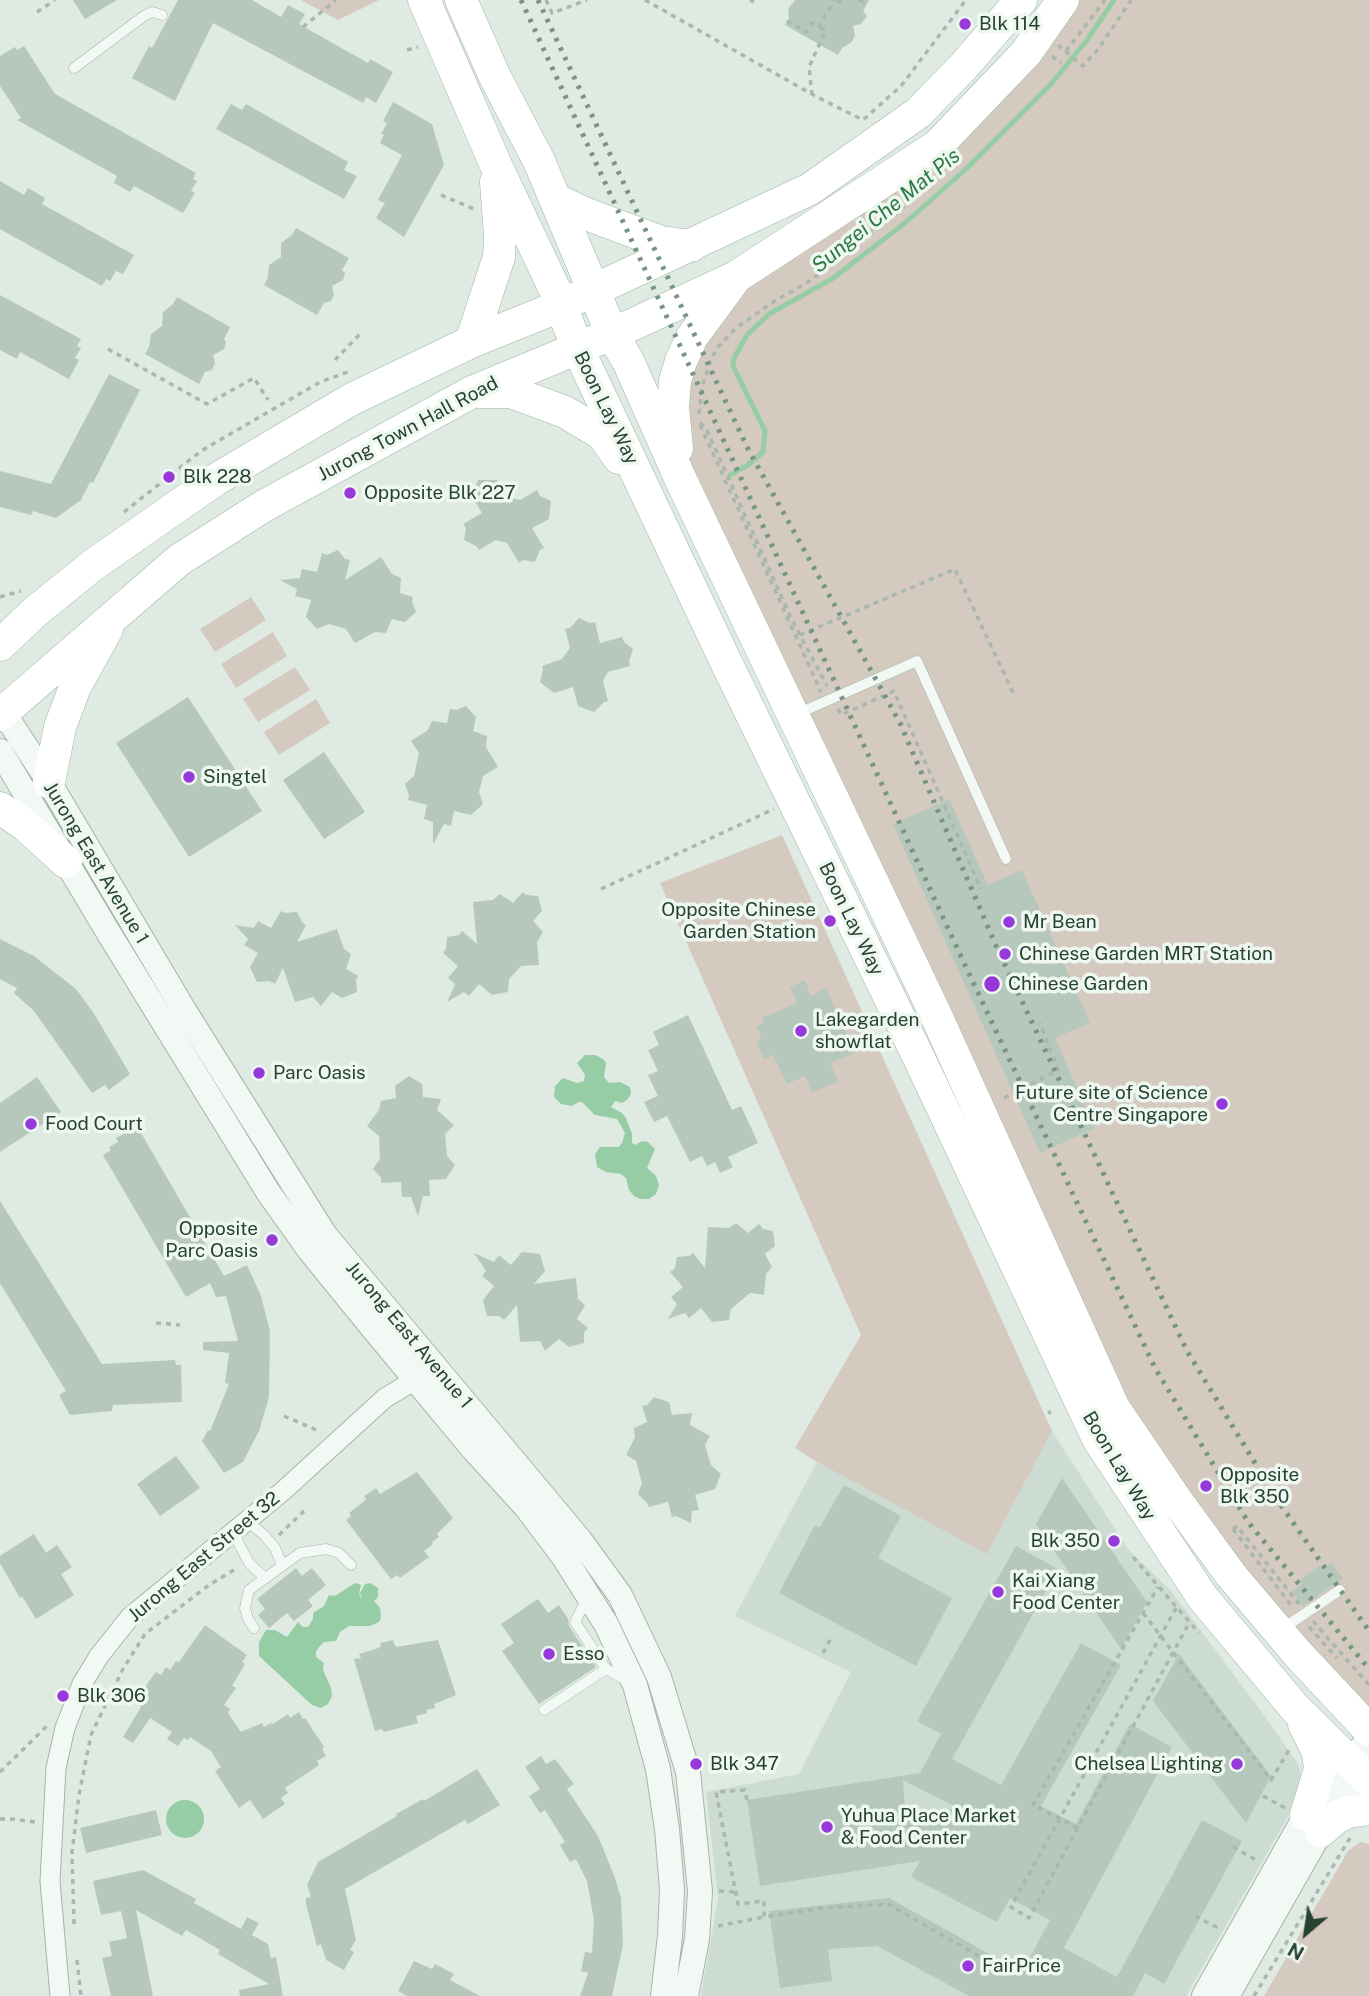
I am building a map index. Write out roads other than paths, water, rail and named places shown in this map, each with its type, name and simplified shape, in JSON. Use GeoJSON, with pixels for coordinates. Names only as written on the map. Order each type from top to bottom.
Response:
{"type":"FeatureCollection","features":[{"type":"Feature","properties":{"kind":"main road","name":"Boon Lay Way"},"geometry":{"type":"LineString","coordinates":[[424,0],[495,163],[555,290],[577,347],[725,660],[919,1058],[1098,1438],[1203,1598],[1295,1708],[1363,1764]]}},
{"type":"Feature","properties":{"kind":"main road","name":"Boon Lay Way"},"geometry":{"type":"LineString","coordinates":[[461,0],[495,77],[556,200],[612,334],[628,361],[680,478],[934,1011],[1114,1408],[1231,1575],[1369,1730]]}},
{"type":"Feature","properties":{"kind":"main road"},"geometry":{"type":"LineString","coordinates":[[0,646],[36,611],[93,565],[215,480],[352,399],[471,342],[560,306],[691,246],[810,188],[918,113],[963,67],[1021,0]]}},
{"type":"Feature","properties":{"kind":"main road","name":"Jurong Town Hall Road"},"geometry":{"type":"LineString","coordinates":[[1,711],[179,560],[262,507],[472,392],[612,334],[736,277],[937,146],[1026,53],[1063,0]]}},
{"type":"Feature","properties":{"kind":"main road"},"geometry":{"type":"LineString","coordinates":[[471,342],[499,257],[495,163]]}},
{"type":"Feature","properties":{"kind":"main road"},"geometry":{"type":"LineString","coordinates":[[556,200],[661,242],[691,246]]}},
{"type":"Feature","properties":{"kind":"main road"},"geometry":{"type":"LineString","coordinates":[[680,478],[673,407],[674,381],[692,337],[736,277]]}},
{"type":"Feature","properties":{"kind":"main road"},"geometry":{"type":"LineString","coordinates":[[472,392],[511,392],[565,412],[602,434],[654,507]]}},
{"type":"Feature","properties":{"kind":"main road"},"geometry":{"type":"LineString","coordinates":[[0,615],[36,611]]}},
{"type":"Feature","properties":{"kind":"main road"},"geometry":{"type":"LineString","coordinates":[[49,782],[60,727],[75,687],[113,615]]}},
{"type":"Feature","properties":{"kind":"main road"},"geometry":{"type":"LineString","coordinates":[[0,808],[25,825],[66,862]]}},
{"type":"Feature","properties":{"kind":"main road"},"geometry":{"type":"LineString","coordinates":[[1295,1708],[1318,1752],[1320,1769],[1304,1818],[1335,1818],[1348,1812],[1361,1822]]}},
{"type":"Feature","properties":{"kind":"street","name":"Jurong East Avenue 1"},"geometry":{"type":"LineString","coordinates":[[1,711],[49,782],[130,920],[268,1192],[310,1251],[580,1540],[620,1595],[659,1676],[688,1772],[700,1891],[697,1939],[685,1996]]}},
{"type":"Feature","properties":{"kind":"street","name":"Jurong East Avenue 1"},"geometry":{"type":"LineString","coordinates":[[0,751],[66,862],[203,1063]]}},
{"type":"Feature","properties":{"kind":"street","name":"Jurong East Avenue 1"},"geometry":{"type":"LineString","coordinates":[[418,1366],[563,1556],[589,1595],[635,1685],[658,1769],[668,1841],[672,1890],[663,1996]]}},
{"type":"Feature","properties":{"kind":"street","name":"Jurong East Street 32"},"geometry":{"type":"LineString","coordinates":[[60,1996],[50,1881],[56,1768],[65,1728],[82,1684],[99,1656],[130,1617],[240,1526],[418,1366]]}},
{"type":"Feature","properties":{"kind":"street"},"geometry":{"type":"LineString","coordinates":[[1204,1996],[1304,1818],[1363,1764]]}},
{"type":"Feature","properties":{"kind":"street"},"geometry":{"type":"LineString","coordinates":[[1227,1996],[1304,1818]]}},
{"type":"Feature","properties":{"kind":"lane"},"geometry":{"type":"LineString","coordinates":[[74,68],[144,16],[152,12],[162,15]]}},
{"type":"Feature","properties":{"kind":"lane"},"geometry":{"type":"LineString","coordinates":[[794,716],[917,661],[1006,859]]}},
{"type":"Feature","properties":{"kind":"lane"},"geometry":{"type":"LineString","coordinates":[[240,1526],[270,1542],[282,1565]]}},
{"type":"Feature","properties":{"kind":"lane"},"geometry":{"type":"LineString","coordinates":[[240,1526],[248,1561],[265,1578]]}},
{"type":"Feature","properties":{"kind":"lane"},"geometry":{"type":"LineString","coordinates":[[254,1628],[245,1608],[249,1590],[300,1553],[326,1549],[339,1553],[351,1565]]}},
{"type":"Feature","properties":{"kind":"lane"},"geometry":{"type":"LineString","coordinates":[[1280,1631],[1339,1590]]}},
{"type":"Feature","properties":{"kind":"lane"},"geometry":{"type":"LineString","coordinates":[[589,1595],[575,1622],[606,1669],[635,1685]]}},
{"type":"Feature","properties":{"kind":"lane"},"geometry":{"type":"LineString","coordinates":[[544,1710],[606,1669]]}},
{"type":"Feature","properties":{"kind":"waterway","name":"Sungei Che Mat Pis"},"geometry":{"type":"LineString","coordinates":[[730,475],[763,452],[765,431],[733,366],[734,358],[747,335],[769,314],[832,279],[905,223],[966,169],[1052,83],[1087,40],[1114,0]]}},
{"type":"Feature","properties":{"kind":"railway"},"geometry":{"type":"LineString","coordinates":[[521,0],[964,963],[1155,1368],[1248,1522],[1369,1669]]}},
{"type":"Feature","properties":{"kind":"railway"},"geometry":{"type":"LineString","coordinates":[[538,0],[747,447],[900,723],[997,948],[1187,1351],[1278,1501],[1369,1631]]}},
{"type":"Feature","properties":{"kind":"place","name":"Blk 114"},"geometry":{"type":"Point","coordinates":[965,24]}},
{"type":"Feature","properties":{"kind":"place","name":"Blk 228"},"geometry":{"type":"Point","coordinates":[169,477]}},
{"type":"Feature","properties":{"kind":"place","name":"Opposite Blk 227"},"geometry":{"type":"Point","coordinates":[350,493]}},
{"type":"Feature","properties":{"kind":"place","name":"Singtel"},"geometry":{"type":"Point","coordinates":[189,777]}},
{"type":"Feature","properties":{"kind":"place","name":"Opposite Chinese Garden Station"},"geometry":{"type":"Point","coordinates":[830,921]}},
{"type":"Feature","properties":{"kind":"place","name":"Mr Bean"},"geometry":{"type":"Point","coordinates":[1009,922]}},
{"type":"Feature","properties":{"kind":"place","name":"Chinese Garden MRT Station"},"geometry":{"type":"Point","coordinates":[1005,954]}},
{"type":"Feature","properties":{"kind":"place","name":"Chinese Garden"},"geometry":{"type":"Point","coordinates":[992,984]}},
{"type":"Feature","properties":{"kind":"place","name":"Lakegarden showflat"},"geometry":{"type":"Point","coordinates":[801,1031]}},
{"type":"Feature","properties":{"kind":"place","name":"Parc Oasis"},"geometry":{"type":"Point","coordinates":[259,1073]}},
{"type":"Feature","properties":{"kind":"place","name":"Future site of Science Centre Singapore"},"geometry":{"type":"Point","coordinates":[1222,1104]}},
{"type":"Feature","properties":{"kind":"place","name":"Food Court"},"geometry":{"type":"Point","coordinates":[31,1124]}},
{"type":"Feature","properties":{"kind":"place","name":"Opposite Parc Oasis"},"geometry":{"type":"Point","coordinates":[272,1240]}},
{"type":"Feature","properties":{"kind":"place","name":"Opposite Blk 350"},"geometry":{"type":"Point","coordinates":[1206,1486]}},
{"type":"Feature","properties":{"kind":"place","name":"Blk 350"},"geometry":{"type":"Point","coordinates":[1114,1541]}},
{"type":"Feature","properties":{"kind":"place","name":"Kai Xiang Food Center"},"geometry":{"type":"Point","coordinates":[998,1592]}},
{"type":"Feature","properties":{"kind":"place","name":"Esso"},"geometry":{"type":"Point","coordinates":[549,1654]}},
{"type":"Feature","properties":{"kind":"place","name":"Blk 306"},"geometry":{"type":"Point","coordinates":[63,1696]}},
{"type":"Feature","properties":{"kind":"place","name":"Blk 347"},"geometry":{"type":"Point","coordinates":[696,1764]}},
{"type":"Feature","properties":{"kind":"place","name":"Chelsea Lighting"},"geometry":{"type":"Point","coordinates":[1237,1764]}},
{"type":"Feature","properties":{"kind":"place","name":"Yuhua Place Market & Food Center"},"geometry":{"type":"Point","coordinates":[827,1827]}},
{"type":"Feature","properties":{"kind":"place","name":"FairPrice"},"geometry":{"type":"Point","coordinates":[968,1966]}}]}
